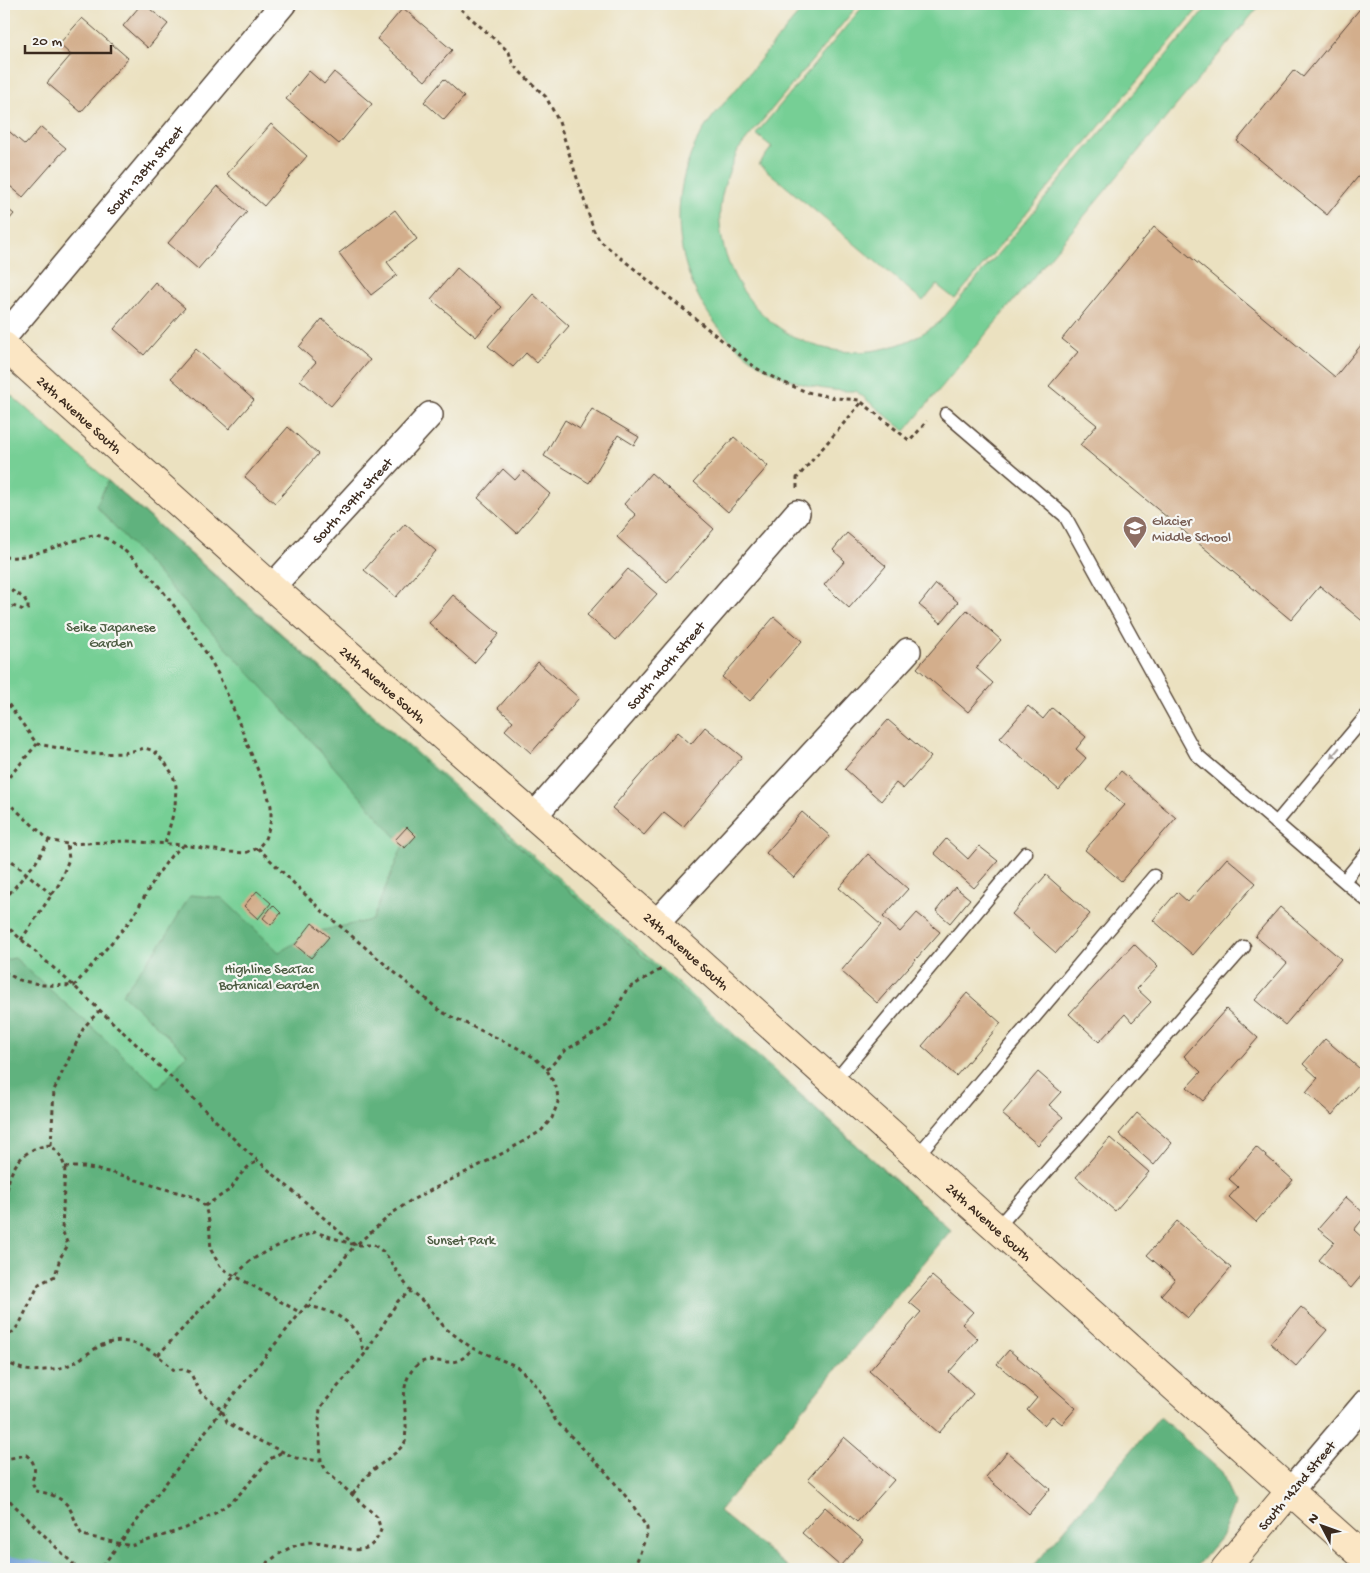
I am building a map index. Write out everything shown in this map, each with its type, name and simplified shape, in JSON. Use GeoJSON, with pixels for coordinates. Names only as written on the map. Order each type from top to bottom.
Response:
{"type":"FeatureCollection","features":[{"type":"Feature","properties":{"kind":"street","name":"South 138th Street"},"geometry":{"type":"LineString","coordinates":[[4,337],[284,4]]}},
{"type":"Feature","properties":{"kind":"street","name":"24th Avenue South"},"geometry":{"type":"LineString","coordinates":[[4,346],[272,587],[656,923],[1366,1559]]}},
{"type":"Feature","properties":{"kind":"street","name":"South 139th Street"},"geometry":{"type":"LineString","coordinates":[[272,587],[430,416]]}},
{"type":"Feature","properties":{"kind":"street","name":"South 140th Street"},"geometry":{"type":"LineString","coordinates":[[534,816],[796,513]]}},
{"type":"Feature","properties":{"kind":"street"},"geometry":{"type":"LineString","coordinates":[[656,923],[908,651]]}},
{"type":"Feature","properties":{"kind":"street","name":"South 142nd Street"},"geometry":{"type":"LineString","coordinates":[[1225,1569],[1366,1402]]}},
{"type":"Feature","properties":{"kind":"lane"},"geometry":{"type":"LineString","coordinates":[[946,414],[1065,516],[1196,754],[1366,900]]}},
{"type":"Feature","properties":{"kind":"lane"},"geometry":{"type":"LineString","coordinates":[[1276,823],[1366,716]]}},
{"type":"Feature","properties":{"kind":"lane"},"geometry":{"type":"LineString","coordinates":[[834,1082],[1026,852]]}},
{"type":"Feature","properties":{"kind":"lane"},"geometry":{"type":"LineString","coordinates":[[1344,881],[1366,854]]}},
{"type":"Feature","properties":{"kind":"lane"},"geometry":{"type":"LineString","coordinates":[[917,1156],[1154,876]]}},
{"type":"Feature","properties":{"kind":"lane"},"geometry":{"type":"LineString","coordinates":[[997,1228],[1244,947]]}},
{"type":"Feature","properties":{"kind":"path"},"geometry":{"type":"LineString","coordinates":[[455,4],[509,52],[513,65],[546,97],[559,122],[594,231],[600,241],[756,368],[780,381],[808,392],[836,398],[859,400],[910,442],[938,407],[946,414]]}},
{"type":"Feature","properties":{"kind":"path"},"geometry":{"type":"LineString","coordinates":[[797,478],[862,402]]}},
{"type":"Feature","properties":{"kind":"path"},"geometry":{"type":"LineString","coordinates":[[4,557],[29,556],[94,535],[112,542],[128,554],[164,594],[206,651],[218,674],[266,790],[271,806],[271,820],[264,841],[258,848],[245,853],[184,845],[126,841],[67,844],[49,840],[4,799]]}},
{"type":"Feature","properties":{"kind":"path"},"geometry":{"type":"LineString","coordinates":[[4,586],[24,598],[28,609],[24,610],[4,603]]}},
{"type":"Feature","properties":{"kind":"path"},"geometry":{"type":"LineString","coordinates":[[4,698],[37,744],[91,754],[124,753],[145,748],[154,751],[173,775],[176,786],[175,807],[165,844]]}},
{"type":"Feature","properties":{"kind":"path"},"geometry":{"type":"LineString","coordinates":[[4,783],[37,744]]}},
{"type":"Feature","properties":{"kind":"path"},"geometry":{"type":"LineString","coordinates":[[4,900],[36,862],[49,840]]}},
{"type":"Feature","properties":{"kind":"path"},"geometry":{"type":"LineString","coordinates":[[21,940],[59,884],[69,859],[67,844]]}},
{"type":"Feature","properties":{"kind":"path"},"geometry":{"type":"LineString","coordinates":[[74,986],[124,928],[134,915],[156,875],[171,856],[184,845]]}},
{"type":"Feature","properties":{"kind":"path"},"geometry":{"type":"LineString","coordinates":[[100,1569],[222,1410],[355,1245],[410,1201],[451,1181],[541,1131],[552,1118],[558,1102],[557,1089],[547,1070],[534,1058],[514,1046],[440,1011],[320,909],[258,848]]}},
{"type":"Feature","properties":{"kind":"path"},"geometry":{"type":"LineString","coordinates":[[6,856],[52,895]]}},
{"type":"Feature","properties":{"kind":"path"},"geometry":{"type":"LineString","coordinates":[[4,924],[74,986],[258,1161],[355,1245]]}},
{"type":"Feature","properties":{"kind":"path"},"geometry":{"type":"LineString","coordinates":[[547,1070],[566,1050],[608,1025],[627,989],[690,954]]}},
{"type":"Feature","properties":{"kind":"path"},"geometry":{"type":"LineString","coordinates":[[4,972],[19,980],[42,985],[74,986]]}},
{"type":"Feature","properties":{"kind":"path"},"geometry":{"type":"LineString","coordinates":[[4,1341],[19,1325],[38,1284],[55,1276],[60,1258],[68,1246],[62,1230],[65,1167],[60,1155],[51,1145],[54,1090],[84,1027],[99,1011]]}},
{"type":"Feature","properties":{"kind":"path"},"geometry":{"type":"LineString","coordinates":[[4,1197],[7,1192],[10,1175],[23,1156],[38,1146],[51,1145]]}},
{"type":"Feature","properties":{"kind":"path"},"geometry":{"type":"LineString","coordinates":[[205,1206],[231,1189],[240,1175],[249,1166],[258,1161]]}},
{"type":"Feature","properties":{"kind":"path"},"geometry":{"type":"LineString","coordinates":[[65,1167],[84,1167],[118,1174],[158,1188],[195,1197],[205,1206],[209,1221],[211,1250],[221,1268],[301,1313]]}},
{"type":"Feature","properties":{"kind":"path"},"geometry":{"type":"LineString","coordinates":[[158,1355],[235,1275],[250,1261],[265,1252],[315,1232],[355,1245],[374,1245],[385,1253],[411,1291],[427,1305],[445,1328],[472,1348],[516,1366],[533,1382],[546,1400],[556,1421],[605,1471],[632,1504],[646,1528],[647,1534],[634,1569]]}},
{"type":"Feature","properties":{"kind":"path"},"geometry":{"type":"LineString","coordinates":[[260,1569],[284,1551],[306,1544],[314,1542],[357,1551],[370,1546],[378,1539],[381,1530],[377,1517],[327,1472],[321,1461],[320,1408],[364,1355],[398,1301],[411,1291]]}},
{"type":"Feature","properties":{"kind":"path"},"geometry":{"type":"LineString","coordinates":[[306,1306],[322,1308],[335,1314],[349,1325],[359,1336],[364,1355]]}},
{"type":"Feature","properties":{"kind":"path"},"geometry":{"type":"LineString","coordinates":[[4,1362],[26,1370],[64,1367],[99,1347],[123,1341],[145,1346],[174,1370],[182,1369],[190,1372],[200,1392],[222,1410],[227,1422],[247,1435],[296,1458],[321,1461]]}},
{"type":"Feature","properties":{"kind":"path"},"geometry":{"type":"LineString","coordinates":[[353,1494],[368,1475],[405,1442],[404,1385],[417,1366],[422,1362],[450,1363],[460,1360],[467,1356],[472,1348]]}},
{"type":"Feature","properties":{"kind":"path"},"geometry":{"type":"LineString","coordinates":[[4,1456],[6,1459],[26,1455],[32,1459],[35,1472],[32,1481],[36,1490],[55,1496],[68,1505],[82,1535],[131,1546],[156,1536],[186,1528],[217,1512],[236,1498],[270,1459],[282,1451]]}},
{"type":"Feature","properties":{"kind":"path"},"geometry":{"type":"LineString","coordinates":[[4,1495],[78,1569]]}},
{"type":"Feature","properties":{"kind":"green space"},"geometry":{"type":"Polygon","coordinates":[[[807,4],[859,4],[738,150],[727,176],[722,195],[720,223],[726,255],[738,283],[756,308],[779,328],[805,342],[834,350],[865,351],[903,343],[940,322],[1210,4],[1261,4],[905,431],[856,391],[812,386],[772,371],[738,348],[710,317],[691,280],[680,240],[680,197],[695,144],[712,118],[807,4]]]}},
{"type":"Feature","properties":{"kind":"green space"},"geometry":{"type":"Polygon","coordinates":[[[865,4],[1202,4],[955,299],[937,285],[923,301],[759,164],[772,147],[756,134],[865,4]]]}},
{"type":"Feature","properties":{"kind":"green space","name":"Sunset Park"},"geometry":{"type":"Polygon","coordinates":[[[4,389],[664,971],[951,1230],[4,1386],[4,389]]]}},
{"type":"Feature","properties":{"kind":"green space","name":"Sunset Park"},"geometry":{"type":"Polygon","coordinates":[[[108,481],[951,1230],[719,1511],[790,1569],[4,1569],[4,960],[15,958],[159,1088],[187,1054],[122,994],[165,938],[190,895],[222,898],[279,952],[315,932],[372,920],[403,845],[287,714],[96,506],[108,481]]]}},
{"type":"Feature","properties":{"kind":"green space"},"geometry":{"type":"Polygon","coordinates":[[[1160,1417],[1222,1472],[1234,1504],[1222,1536],[1194,1569],[1031,1569],[1160,1417]]]}},
{"type":"Feature","properties":{"kind":"building"},"geometry":{"type":"Polygon","coordinates":[[[136,4],[144,4],[168,24],[148,48],[123,26],[139,7],[136,4]]]}},
{"type":"Feature","properties":{"kind":"building"},"geometry":{"type":"Polygon","coordinates":[[[1364,4],[1366,4],[1366,167],[1327,215],[1237,141],[1294,70],[1303,77],[1364,4]]]}},
{"type":"Feature","properties":{"kind":"building"},"geometry":{"type":"Polygon","coordinates":[[[403,8],[452,50],[425,81],[377,39],[403,8]]]}},
{"type":"Feature","properties":{"kind":"building"},"geometry":{"type":"Polygon","coordinates":[[[82,18],[128,58],[81,112],[47,83],[71,55],[59,44],[82,18]]]}},
{"type":"Feature","properties":{"kind":"building"},"geometry":{"type":"Polygon","coordinates":[[[309,71],[324,84],[334,72],[372,104],[339,144],[286,99],[309,71]]]}},
{"type":"Feature","properties":{"kind":"building"},"geometry":{"type":"Polygon","coordinates":[[[444,79],[464,97],[444,120],[424,102],[444,79]]]}},
{"type":"Feature","properties":{"kind":"building"},"geometry":{"type":"Polygon","coordinates":[[[271,124],[307,156],[264,206],[227,174],[271,124]]]}},
{"type":"Feature","properties":{"kind":"building"},"geometry":{"type":"Polygon","coordinates":[[[4,127],[25,145],[41,127],[66,148],[23,197],[4,181],[4,127]]]}},
{"type":"Feature","properties":{"kind":"building"},"geometry":{"type":"Polygon","coordinates":[[[217,186],[247,212],[198,269],[168,243],[217,186]]]}},
{"type":"Feature","properties":{"kind":"building"},"geometry":{"type":"Polygon","coordinates":[[[4,206],[14,214],[4,226],[4,206]]]}},
{"type":"Feature","properties":{"kind":"building"},"geometry":{"type":"Polygon","coordinates":[[[395,210],[417,239],[387,262],[397,275],[371,295],[339,253],[395,210]]]}},
{"type":"Feature","properties":{"kind":"building"},"geometry":{"type":"Polygon","coordinates":[[[1154,227],[1335,377],[1366,339],[1366,624],[1320,586],[1291,620],[1080,445],[1097,425],[1049,386],[1078,352],[1062,339],[1154,227]]]}},
{"type":"Feature","properties":{"kind":"building"},"geometry":{"type":"Polygon","coordinates":[[[457,268],[502,307],[476,337],[431,299],[457,268]]]}},
{"type":"Feature","properties":{"kind":"building"},"geometry":{"type":"Polygon","coordinates":[[[155,282],[185,308],[144,355],[114,329],[155,282]]]}},
{"type":"Feature","properties":{"kind":"building"},"geometry":{"type":"Polygon","coordinates":[[[533,294],[569,326],[537,363],[526,353],[513,367],[488,346],[533,294]]]}},
{"type":"Feature","properties":{"kind":"building"},"geometry":{"type":"Polygon","coordinates":[[[322,319],[370,360],[331,406],[300,380],[316,362],[299,347],[322,319]]]}},
{"type":"Feature","properties":{"kind":"building"},"geometry":{"type":"Polygon","coordinates":[[[196,349],[254,400],[229,429],[171,378],[196,349]]]}},
{"type":"Feature","properties":{"kind":"building"},"geometry":{"type":"Polygon","coordinates":[[[592,409],[639,437],[634,445],[618,435],[589,483],[544,456],[565,420],[580,429],[592,409]]]}},
{"type":"Feature","properties":{"kind":"building"},"geometry":{"type":"Polygon","coordinates":[[[288,427],[318,454],[275,503],[245,477],[288,427]]]}},
{"type":"Feature","properties":{"kind":"building"},"geometry":{"type":"Polygon","coordinates":[[[734,437],[768,466],[728,512],[694,482],[734,437]]]}},
{"type":"Feature","properties":{"kind":"building"},"geometry":{"type":"Polygon","coordinates":[[[503,469],[515,480],[523,471],[550,494],[517,533],[478,498],[503,469]]]}},
{"type":"Feature","properties":{"kind":"building"},"geometry":{"type":"Polygon","coordinates":[[[651,473],[714,529],[667,582],[617,537],[636,515],[624,504],[651,473]]]}},
{"type":"Feature","properties":{"kind":"building"},"geometry":{"type":"Polygon","coordinates":[[[405,524],[436,551],[396,597],[364,570],[405,524]]]}},
{"type":"Feature","properties":{"kind":"building"},"geometry":{"type":"Polygon","coordinates":[[[847,533],[886,566],[849,608],[824,585],[845,561],[833,550],[847,533]]]}},
{"type":"Feature","properties":{"kind":"building"},"geometry":{"type":"Polygon","coordinates":[[[628,569],[657,594],[616,640],[587,615],[628,569]]]}},
{"type":"Feature","properties":{"kind":"building"},"geometry":{"type":"Polygon","coordinates":[[[936,584],[958,602],[941,623],[919,605],[936,584]]]}},
{"type":"Feature","properties":{"kind":"building"},"geometry":{"type":"Polygon","coordinates":[[[453,595],[499,634],[474,663],[429,623],[453,595]]]}},
{"type":"Feature","properties":{"kind":"building"},"geometry":{"type":"Polygon","coordinates":[[[967,610],[1001,640],[976,668],[993,683],[968,712],[917,668],[967,610]]]}},
{"type":"Feature","properties":{"kind":"building"},"geometry":{"type":"Polygon","coordinates":[[[774,617],[802,641],[750,701],[722,677],[774,617]]]}},
{"type":"Feature","properties":{"kind":"building"},"geometry":{"type":"Polygon","coordinates":[[[538,662],[579,698],[531,753],[505,730],[513,721],[498,708],[538,662]]]}},
{"type":"Feature","properties":{"kind":"building"},"geometry":{"type":"Polygon","coordinates":[[[1028,706],[1043,719],[1052,708],[1086,737],[1076,749],[1086,758],[1059,790],[1000,738],[1028,706]]]}},
{"type":"Feature","properties":{"kind":"building"},"geometry":{"type":"Polygon","coordinates":[[[888,720],[931,757],[903,789],[896,783],[881,801],[845,769],[888,720]]]}},
{"type":"Feature","properties":{"kind":"building"},"geometry":{"type":"Polygon","coordinates":[[[705,727],[742,757],[683,827],[664,812],[644,835],[612,808],[677,732],[691,744],[705,727]]]}},
{"type":"Feature","properties":{"kind":"building"},"geometry":{"type":"Polygon","coordinates":[[[1121,771],[1176,818],[1121,881],[1085,850],[1125,805],[1106,789],[1121,771]]]}},
{"type":"Feature","properties":{"kind":"building"},"geometry":{"type":"Polygon","coordinates":[[[802,812],[830,836],[794,878],[766,853],[802,812]]]}},
{"type":"Feature","properties":{"kind":"building"},"geometry":{"type":"Polygon","coordinates":[[[407,827],[416,836],[405,848],[395,840],[407,827]]]}},
{"type":"Feature","properties":{"kind":"building"},"geometry":{"type":"Polygon","coordinates":[[[946,839],[968,859],[979,846],[998,861],[974,888],[934,853],[946,839]]]}},
{"type":"Feature","properties":{"kind":"building"},"geometry":{"type":"Polygon","coordinates":[[[868,854],[908,889],[883,917],[900,932],[917,913],[940,932],[877,1003],[841,971],[881,925],[839,888],[868,854]]]}},
{"type":"Feature","properties":{"kind":"building"},"geometry":{"type":"Polygon","coordinates":[[[1227,858],[1256,883],[1193,955],[1153,920],[1177,892],[1188,902],[1227,858]]]}},
{"type":"Feature","properties":{"kind":"building"},"geometry":{"type":"Polygon","coordinates":[[[1046,875],[1090,914],[1056,953],[1012,914],[1046,875]]]}},
{"type":"Feature","properties":{"kind":"building"},"geometry":{"type":"Polygon","coordinates":[[[955,887],[970,899],[950,923],[936,911],[955,887]]]}},
{"type":"Feature","properties":{"kind":"building"},"geometry":{"type":"Polygon","coordinates":[[[257,891],[271,903],[258,919],[244,906],[257,891]]]}},
{"type":"Feature","properties":{"kind":"building"},"geometry":{"type":"Polygon","coordinates":[[[273,905],[281,913],[271,925],[263,918],[273,905]]]}},
{"type":"Feature","properties":{"kind":"building"},"geometry":{"type":"Polygon","coordinates":[[[1280,907],[1341,959],[1285,1025],[1255,1000],[1287,963],[1255,936],[1280,907]]]}},
{"type":"Feature","properties":{"kind":"building"},"geometry":{"type":"Polygon","coordinates":[[[312,923],[329,937],[311,958],[295,945],[312,923]]]}},
{"type":"Feature","properties":{"kind":"building"},"geometry":{"type":"Polygon","coordinates":[[[1134,944],[1158,967],[1137,989],[1151,1002],[1132,1022],[1125,1014],[1099,1042],[1069,1014],[1134,944]]]}},
{"type":"Feature","properties":{"kind":"building"},"geometry":{"type":"Polygon","coordinates":[[[967,993],[1001,1023],[956,1076],[922,1046],[967,993]]]}},
{"type":"Feature","properties":{"kind":"building"},"geometry":{"type":"Polygon","coordinates":[[[1226,1009],[1258,1038],[1203,1101],[1187,1087],[1201,1072],[1184,1056],[1226,1009]]]}},
{"type":"Feature","properties":{"kind":"building"},"geometry":{"type":"Polygon","coordinates":[[[1325,1039],[1366,1074],[1332,1115],[1306,1092],[1318,1078],[1303,1064],[1325,1039]]]}},
{"type":"Feature","properties":{"kind":"building"},"geometry":{"type":"Polygon","coordinates":[[[1038,1072],[1061,1092],[1049,1105],[1063,1117],[1038,1145],[1002,1114],[1038,1072]]]}},
{"type":"Feature","properties":{"kind":"building"},"geometry":{"type":"Polygon","coordinates":[[[1137,1113],[1172,1143],[1154,1165],[1119,1134],[1137,1113]]]}},
{"type":"Feature","properties":{"kind":"building"},"geometry":{"type":"Polygon","coordinates":[[[1110,1138],[1149,1172],[1115,1211],[1076,1177],[1110,1138]]]}},
{"type":"Feature","properties":{"kind":"building"},"geometry":{"type":"Polygon","coordinates":[[[1256,1147],[1293,1180],[1256,1222],[1229,1197],[1238,1187],[1229,1179],[1256,1147]]]}},
{"type":"Feature","properties":{"kind":"building"},"geometry":{"type":"Polygon","coordinates":[[[1346,1197],[1366,1215],[1354,1230],[1366,1241],[1366,1270],[1351,1288],[1319,1260],[1334,1242],[1318,1229],[1346,1197]]]}},
{"type":"Feature","properties":{"kind":"building"},"geometry":{"type":"Polygon","coordinates":[[[1177,1221],[1231,1268],[1188,1318],[1161,1295],[1175,1279],[1147,1255],[1177,1221]]]}},
{"type":"Feature","properties":{"kind":"building"},"geometry":{"type":"Polygon","coordinates":[[[932,1276],[973,1312],[962,1324],[978,1339],[949,1372],[973,1394],[939,1433],[869,1371],[921,1312],[909,1302],[932,1276]]]}},
{"type":"Feature","properties":{"kind":"building"},"geometry":{"type":"Polygon","coordinates":[[[1301,1307],[1327,1330],[1296,1366],[1270,1343],[1301,1307]]]}},
{"type":"Feature","properties":{"kind":"building"},"geometry":{"type":"Polygon","coordinates":[[[1009,1350],[1076,1408],[1062,1424],[1052,1416],[1044,1425],[1027,1410],[1037,1398],[997,1364],[1009,1350]]]}},
{"type":"Feature","properties":{"kind":"building"},"geometry":{"type":"Polygon","coordinates":[[[844,1437],[894,1480],[857,1522],[808,1479],[844,1437]]]}},
{"type":"Feature","properties":{"kind":"building"},"geometry":{"type":"Polygon","coordinates":[[[1007,1452],[1050,1489],[1029,1514],[986,1477],[1007,1452]]]}},
{"type":"Feature","properties":{"kind":"building"},"geometry":{"type":"Polygon","coordinates":[[[825,1507],[863,1540],[840,1566],[802,1533],[825,1507]]]}},
{"type":"Feature","properties":{"kind":"waterway"},"geometry":{"type":"LineString","coordinates":[[4,1560],[52,1568]]}},
{"type":"Feature","properties":{"kind":"place","name":"Glacier Middle School"},"geometry":{"type":"Point","coordinates":[1135,549]}},
{"type":"Feature","properties":{"kind":"park label","name":"Seike Japanese Garden"},"geometry":{"type":"Point","coordinates":[111,634]}},
{"type":"Feature","properties":{"kind":"park label","name":"Highline SeaTac Botanical Garden"},"geometry":{"type":"Point","coordinates":[269,976]}}]}
